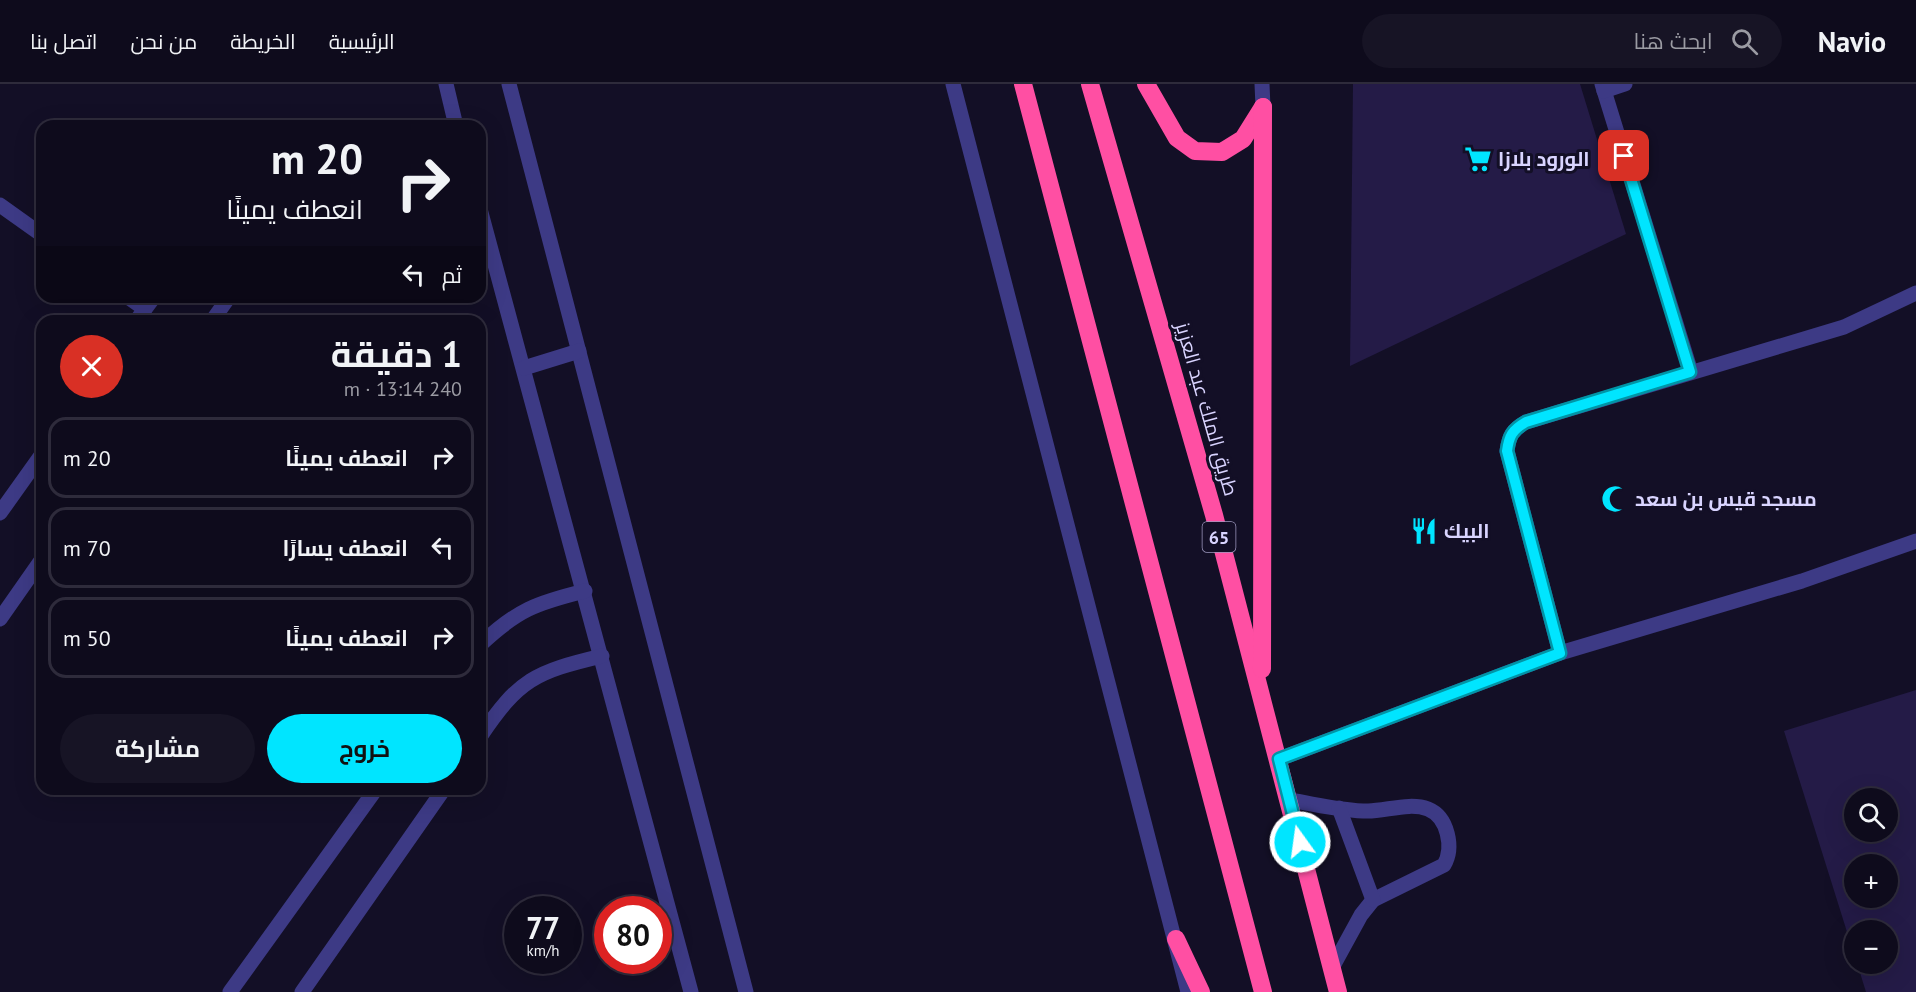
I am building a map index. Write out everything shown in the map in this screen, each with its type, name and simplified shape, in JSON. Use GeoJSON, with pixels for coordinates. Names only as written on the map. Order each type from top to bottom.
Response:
{"type":"FeatureCollection","features":[{"type":"Feature","properties":{"kind":"highway"},"geometry":{"type":"LineString","coordinates":[[1023,84],[1263,992]]}},
{"type":"Feature","properties":{"kind":"highway","name":"طريق الملك عبد العزيز"},"geometry":{"type":"LineString","coordinates":[[1090,84],[1210,504],[1279,759],[1338,992]]}},
{"type":"Feature","properties":{"kind":"highway"},"geometry":{"type":"LineString","coordinates":[[1146,84],[1177,138],[1195,151],[1222,152],[1243,139],[1263,107]]}},
{"type":"Feature","properties":{"kind":"highway"},"geometry":{"type":"LineString","coordinates":[[1262,695],[1263,107]]}},
{"type":"Feature","properties":{"kind":"highway"},"geometry":{"type":"LineString","coordinates":[[1176,939],[1201,992]]}},
{"type":"Feature","properties":{"kind":"street"},"geometry":{"type":"LineString","coordinates":[[446,84],[451,120]]}},
{"type":"Feature","properties":{"kind":"street"},"geometry":{"type":"LineString","coordinates":[[509,84],[746,992]]}},
{"type":"Feature","properties":{"kind":"street"},"geometry":{"type":"LineString","coordinates":[[953,84],[1188,992]]}},
{"type":"Feature","properties":{"kind":"street"},"geometry":{"type":"LineString","coordinates":[[1262,84],[1263,107]]}},
{"type":"Feature","properties":{"kind":"street"},"geometry":{"type":"LineString","coordinates":[[1625,84],[1603,88],[1690,372]]}},
{"type":"Feature","properties":{"kind":"street"},"geometry":{"type":"LineString","coordinates":[[0,205],[36,231]]}},
{"type":"Feature","properties":{"kind":"street"},"geometry":{"type":"LineString","coordinates":[[486,231],[585,591],[691,992]]}},
{"type":"Feature","properties":{"kind":"street"},"geometry":{"type":"LineString","coordinates":[[1560,653],[1507,451],[1509,438],[1514,429],[1526,422],[1844,327],[1916,293]]}},
{"type":"Feature","properties":{"kind":"street"},"geometry":{"type":"LineString","coordinates":[[524,368],[579,351]]}},
{"type":"Feature","properties":{"kind":"street"},"geometry":{"type":"LineString","coordinates":[[0,513],[36,462]]}},
{"type":"Feature","properties":{"kind":"street"},"geometry":{"type":"LineString","coordinates":[[1279,759],[1560,653],[1802,581],[1916,541]]}},
{"type":"Feature","properties":{"kind":"street"},"geometry":{"type":"LineString","coordinates":[[0,620],[36,569]]}},
{"type":"Feature","properties":{"kind":"street"},"geometry":{"type":"LineString","coordinates":[[486,639],[502,624],[536,603],[585,591]]}},
{"type":"Feature","properties":{"kind":"street"},"geometry":{"type":"LineString","coordinates":[[486,728],[499,709],[520,686],[561,666],[602,656]]}},
{"type":"Feature","properties":{"kind":"street"},"geometry":{"type":"LineString","coordinates":[[230,992],[367,795]]}},
{"type":"Feature","properties":{"kind":"street"},"geometry":{"type":"LineString","coordinates":[[302,992],[440,795]]}},
{"type":"Feature","properties":{"kind":"street"},"geometry":{"type":"LineString","coordinates":[[1289,800],[1367,811],[1417,807],[1428,809],[1438,815],[1450,845],[1449,856],[1444,865],[1373,900],[1361,915],[1332,968]]}},
{"type":"Feature","properties":{"kind":"street"},"geometry":{"type":"LineString","coordinates":[[1339,808],[1373,900]]}},
{"type":"Feature","properties":{"kind":"building","name":"الورود بلازا"},"geometry":{"type":"Polygon","coordinates":[[[1353,84],[1580,84],[1626,234],[1350,366],[1353,84]]]}},
{"type":"Feature","properties":{"kind":"building"},"geometry":{"type":"Polygon","coordinates":[[[1916,690],[1916,992],[1866,992],[1860,974],[1898,974],[1898,920],[1844,920],[1844,922],[1784,731],[1916,690]]]}},
{"type":"Feature","properties":{"kind":"place","name":"الورود بلازا"},"geometry":{"type":"Point","coordinates":[1478,159]}},
{"type":"Feature","properties":{"kind":"place","name":"مسجد قيس بن سعد"},"geometry":{"type":"Point","coordinates":[1615,499]}},
{"type":"Feature","properties":{"kind":"place","name":"البيك"},"geometry":{"type":"Point","coordinates":[1424,531]}},
{"type":"Feature","properties":{"kind":"route"},"geometry":{"type":"LineString","coordinates":[[1300,842],[1279,759],[1560,653],[1507,451],[1509,438],[1514,429],[1526,422],[1690,372],[1624,156]]}}]}
